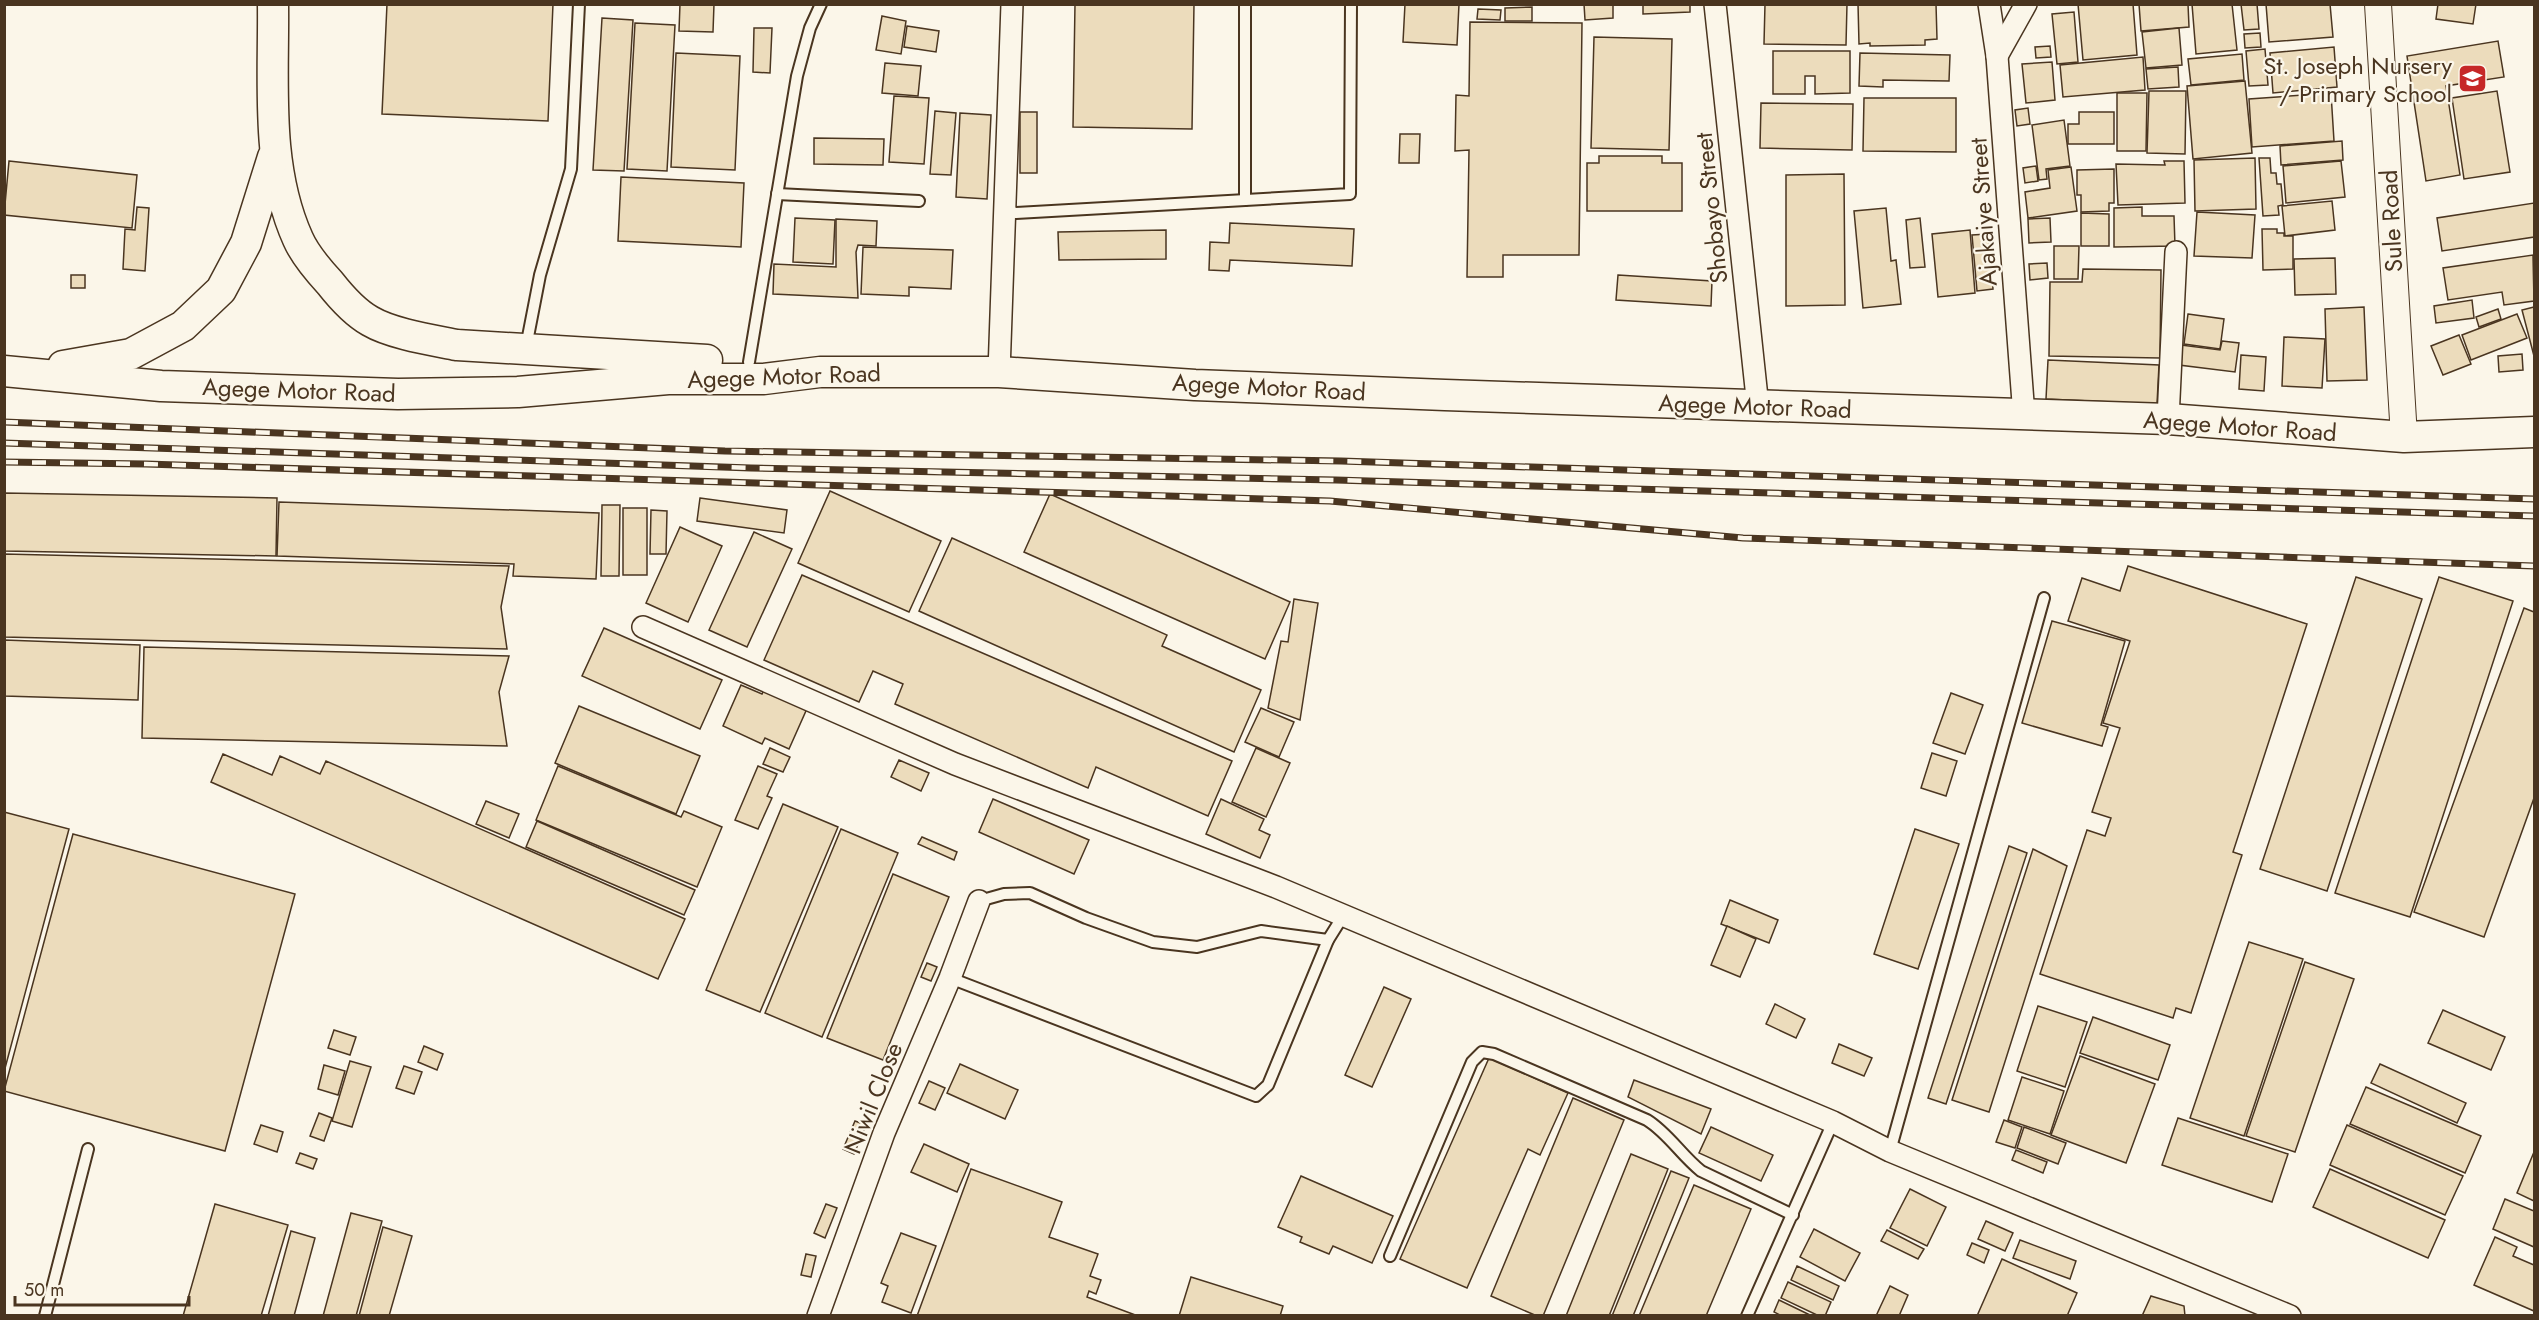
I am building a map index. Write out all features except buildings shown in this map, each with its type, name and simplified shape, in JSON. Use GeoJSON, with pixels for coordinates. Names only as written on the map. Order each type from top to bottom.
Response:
{"type":"FeatureCollection","features":[{"type":"Feature","properties":{"kind":"main road"},"geometry":{"type":"LineString","coordinates":[[273,4],[274,154],[286,205],[298,240],[318,269],[343,299],[370,321],[418,338],[457,345],[749,362],[820,372]]}},
{"type":"Feature","properties":{"kind":"main road"},"geometry":{"type":"LineString","coordinates":[[16,372],[131,354],[183,326],[221,290],[246,243],[274,154]]}},
{"type":"Feature","properties":{"kind":"main road","name":"Agege Motor Road"},"geometry":{"type":"LineString","coordinates":[[16,372],[161,386],[398,394],[518,392],[668,379],[764,379],[820,372],[999,372],[1195,385],[1758,407],[2168,419],[2404,437],[2535,432]]}},
{"type":"Feature","properties":{"kind":"street"},"geometry":{"type":"LineString","coordinates":[[999,372],[1012,4]]}},
{"type":"Feature","properties":{"kind":"street","name":"Shobayo Street"},"geometry":{"type":"LineString","coordinates":[[1715,4],[1758,407]]}},
{"type":"Feature","properties":{"kind":"street","name":"Ajakaiye Street"},"geometry":{"type":"LineString","coordinates":[[1989,4],[1997,56],[2024,416]]}},
{"type":"Feature","properties":{"kind":"street"},"geometry":{"type":"LineString","coordinates":[[1997,56],[2026,4]]}},
{"type":"Feature","properties":{"kind":"street","name":"Sule Road"},"geometry":{"type":"LineString","coordinates":[[2378,4],[2404,437]]}},
{"type":"Feature","properties":{"kind":"street"},"geometry":{"type":"LineString","coordinates":[[2168,419],[2176,252]]}},
{"type":"Feature","properties":{"kind":"street"},"geometry":{"type":"LineString","coordinates":[[643,627],[955,764],[1265,882],[1833,1122],[1890,1151],[2290,1316]]}},
{"type":"Feature","properties":{"kind":"street","name":"Niwil Close"},"geometry":{"type":"LineString","coordinates":[[818,1316],[885,1133],[950,978],[979,901]]}},
{"type":"Feature","properties":{"kind":"lane"},"geometry":{"type":"LineString","coordinates":[[525,350],[540,275],[571,169],[579,4]]}},
{"type":"Feature","properties":{"kind":"lane"},"geometry":{"type":"LineString","coordinates":[[749,362],[797,76],[810,28],[820,4]]}},
{"type":"Feature","properties":{"kind":"lane"},"geometry":{"type":"LineString","coordinates":[[1245,4],[1245,200]]}},
{"type":"Feature","properties":{"kind":"lane"},"geometry":{"type":"LineString","coordinates":[[1006,210],[1016,213],[1350,194],[1351,4]]}},
{"type":"Feature","properties":{"kind":"lane"},"geometry":{"type":"LineString","coordinates":[[777,194],[919,201]]}},
{"type":"Feature","properties":{"kind":"lane"},"geometry":{"type":"LineString","coordinates":[[1890,1151],[2044,598]]}},
{"type":"Feature","properties":{"kind":"lane"},"geometry":{"type":"LineString","coordinates":[[979,901],[1004,894],[1030,893],[1086,918],[1153,942],[1197,947],[1261,931],[1328,940]]}},
{"type":"Feature","properties":{"kind":"lane"},"geometry":{"type":"LineString","coordinates":[[950,978],[1256,1096],[1268,1085],[1328,940],[1343,916]]}},
{"type":"Feature","properties":{"kind":"lane"},"geometry":{"type":"LineString","coordinates":[[1390,1256],[1472,1062],[1482,1052],[1494,1054],[1647,1120],[1660,1128],[1701,1171],[1793,1215]]}},
{"type":"Feature","properties":{"kind":"lane"},"geometry":{"type":"LineString","coordinates":[[1746,1316],[1833,1122]]}},
{"type":"Feature","properties":{"kind":"lane"},"geometry":{"type":"LineString","coordinates":[[45,1316],[88,1149]]}},
{"type":"Feature","properties":{"kind":"railway"},"geometry":{"type":"LineString","coordinates":[[4,422],[725,451],[1341,461],[2534,499]]}},
{"type":"Feature","properties":{"kind":"railway"},"geometry":{"type":"LineString","coordinates":[[4,443],[751,468],[1336,480],[2534,516]]}},
{"type":"Feature","properties":{"kind":"railway"},"geometry":{"type":"LineString","coordinates":[[4,462],[146,464],[1330,501],[1743,538],[2534,566]]}},
{"type":"Feature","properties":{"kind":"place","name":"St. Joseph Nursery / Primary School"},"geometry":{"type":"Point","coordinates":[2473,79]}}]}
